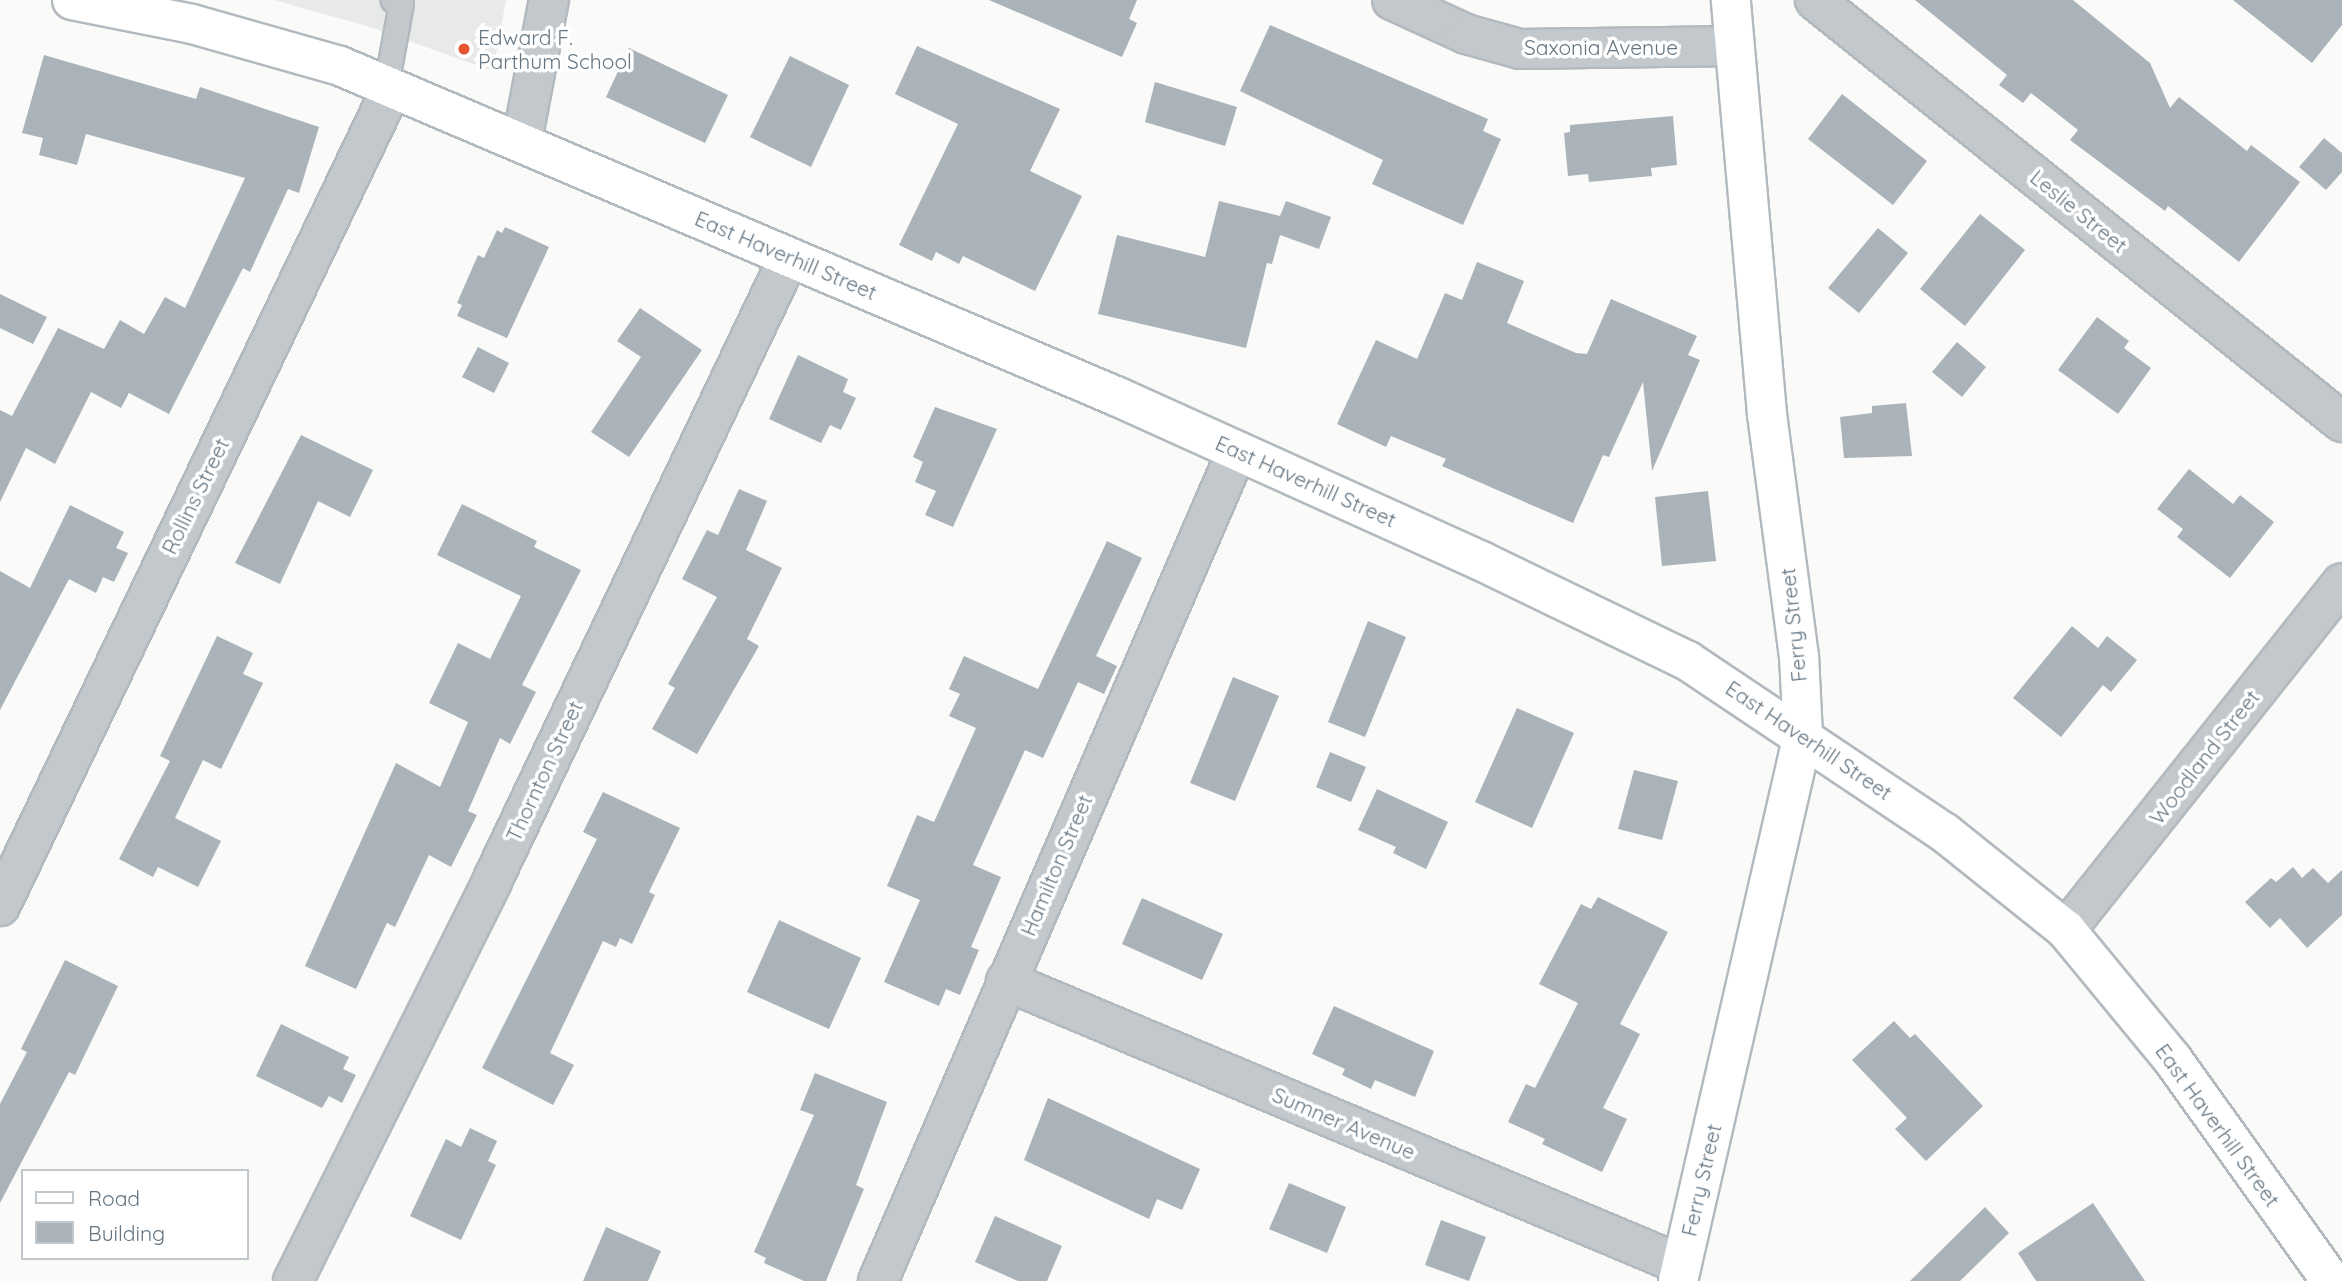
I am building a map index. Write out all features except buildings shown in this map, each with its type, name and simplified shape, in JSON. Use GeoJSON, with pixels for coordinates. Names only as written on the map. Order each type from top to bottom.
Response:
{"type":"FeatureCollection","features":[{"type":"Feature","properties":{"kind":"main road","name":"East Haverhill Street"},"geometry":{"type":"LineString","coordinates":[[72,0],[176,10],[340,66],[389,86],[1237,451],[1629,631],[1688,661],[1803,735],[1945,833],[2066,930],[2173,1060],[2331,1281]]}},
{"type":"Feature","properties":{"kind":"main road","name":"Ferry Street"},"geometry":{"type":"LineString","coordinates":[[1680,1273],[1803,735],[1799,657],[1767,414],[1731,0]]}},
{"type":"Feature","properties":{"kind":"street"},"geometry":{"type":"LineString","coordinates":[[522,141],[550,0]]}},
{"type":"Feature","properties":{"kind":"street","name":"Saxonia Avenue"},"geometry":{"type":"LineString","coordinates":[[1392,0],[1466,34],[1520,50],[1735,46]]}},
{"type":"Feature","properties":{"kind":"street","name":"Leslie Street"},"geometry":{"type":"LineString","coordinates":[[1815,0],[2342,422]]}},
{"type":"Feature","properties":{"kind":"street","name":"Rollins Street"},"geometry":{"type":"LineString","coordinates":[[0,906],[389,86]]}},
{"type":"Feature","properties":{"kind":"street","name":"Thornton Street"},"geometry":{"type":"LineString","coordinates":[[293,1281],[492,881],[789,257]]}},
{"type":"Feature","properties":{"kind":"street","name":"Hamilton Street"},"geometry":{"type":"LineString","coordinates":[[878,1281],[1237,451]]}},
{"type":"Feature","properties":{"kind":"street","name":"Woodland Street"},"geometry":{"type":"LineString","coordinates":[[2066,930],[2342,583]]}},
{"type":"Feature","properties":{"kind":"street","name":"Sumner Avenue"},"geometry":{"type":"LineString","coordinates":[[1006,981],[1680,1273]]}},
{"type":"Feature","properties":{"kind":"lane"},"geometry":{"type":"LineString","coordinates":[[389,86],[401,3],[393,0]]}},
{"type":"Feature","properties":{"kind":"shaded area","name":"Edward F. Parthum School"},"geometry":{"type":"Polygon","coordinates":[[[274,0],[506,0],[493,71],[370,27],[274,0]]]}},
{"type":"Feature","properties":{"kind":"place","name":"Edward F. Parthum School"},"geometry":{"type":"Point","coordinates":[464,49]}}]}
